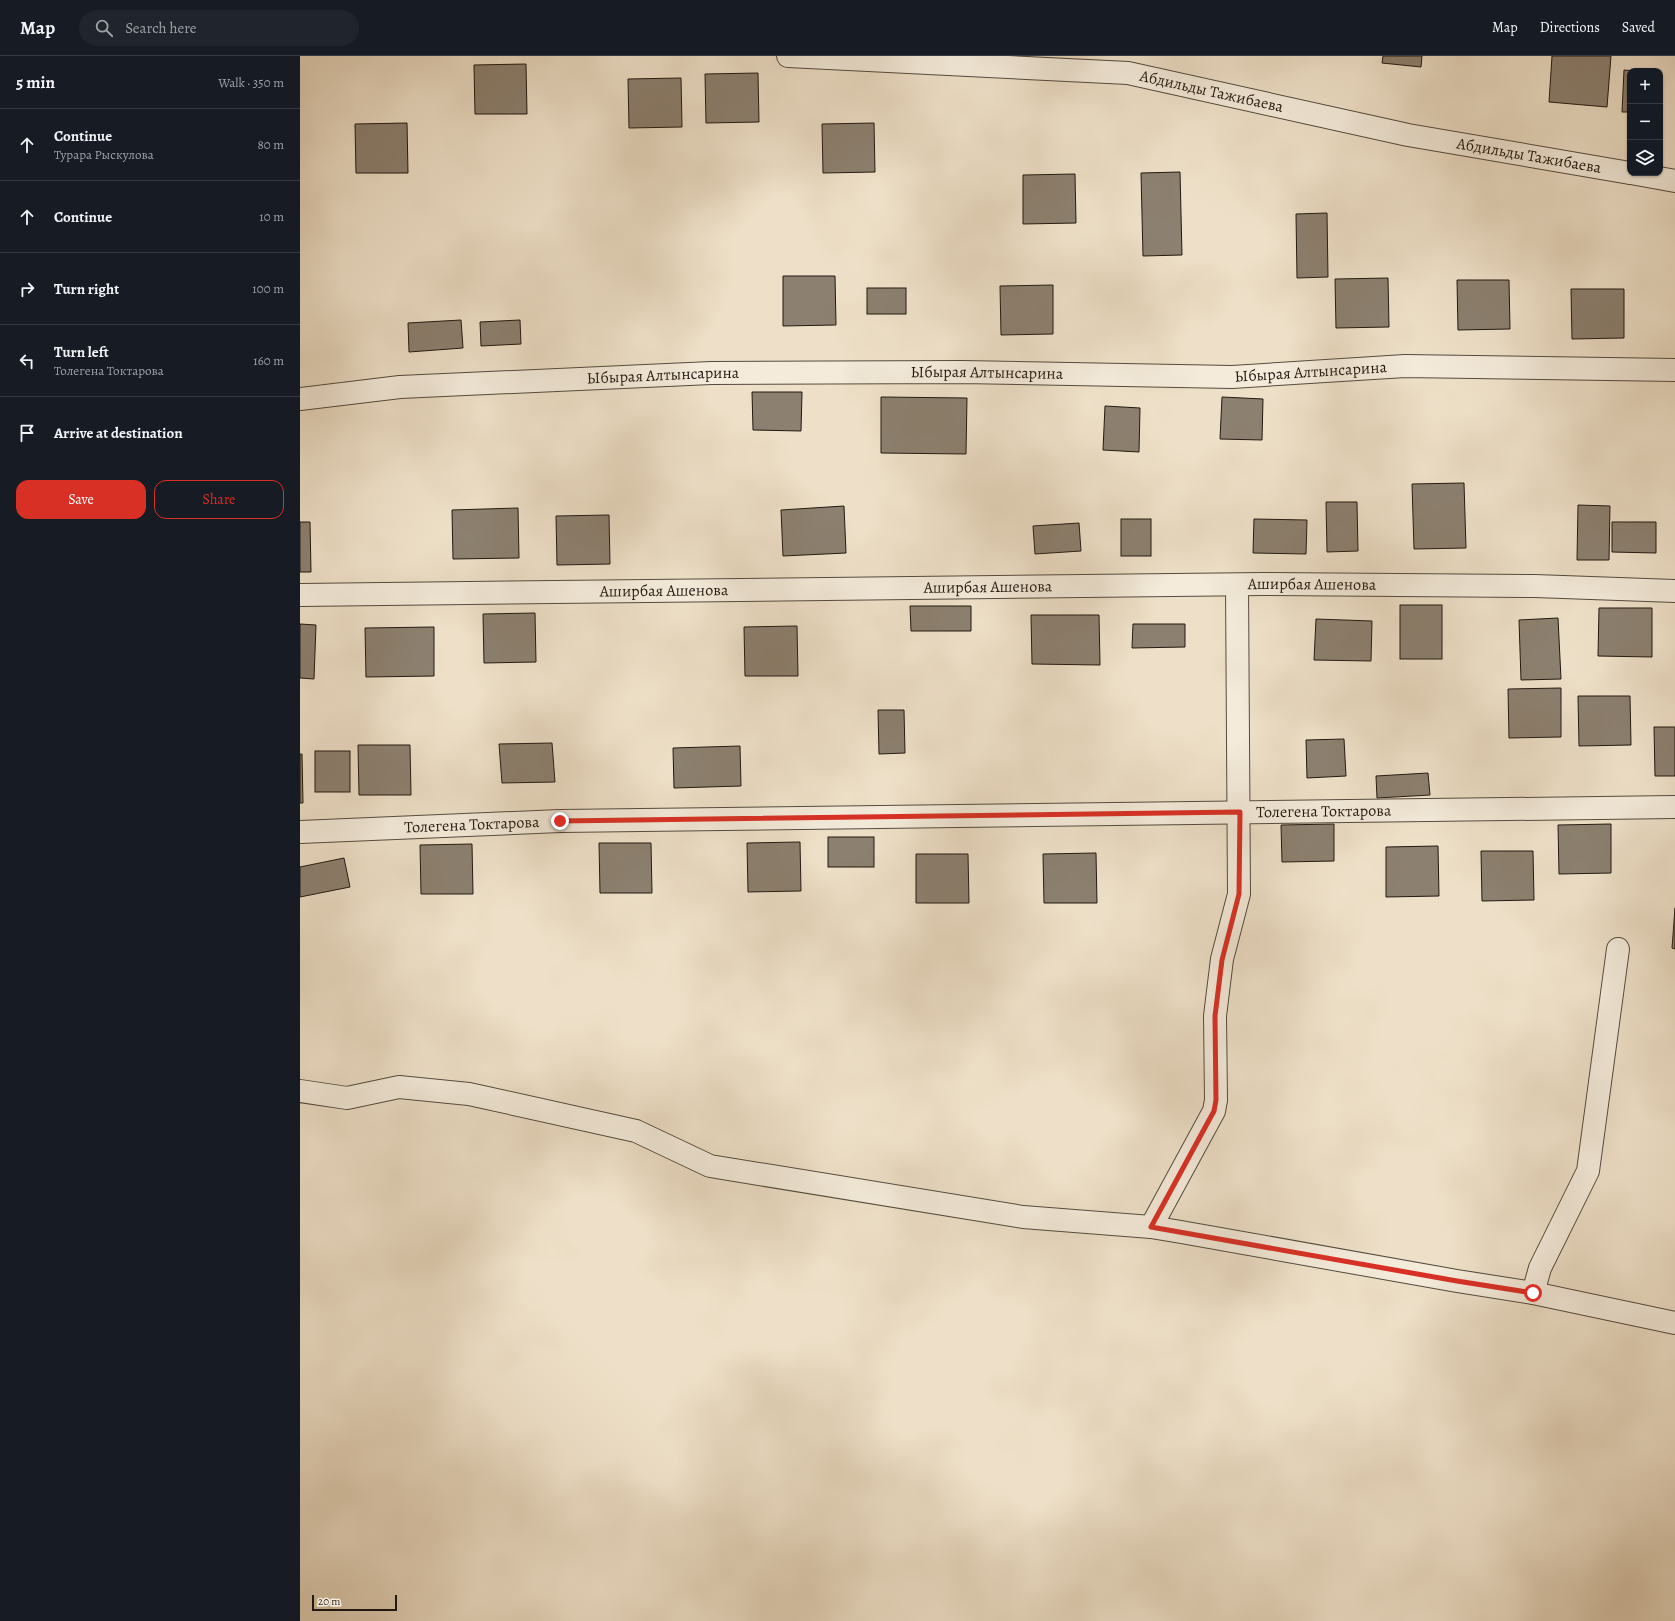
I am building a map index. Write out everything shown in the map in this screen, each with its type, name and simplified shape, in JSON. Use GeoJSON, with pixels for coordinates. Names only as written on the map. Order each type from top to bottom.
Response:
{"type":"FeatureCollection","features":[{"type":"Feature","properties":{"kind":"street","name":"Абдильды Тажибаева"},"geometry":{"type":"LineString","coordinates":[[788,56],[1128,74],[1408,135],[1627,172]]}},
{"type":"Feature","properties":{"kind":"street","name":"Абдильды Тажибаева"},"geometry":{"type":"LineString","coordinates":[[1649,176],[1675,180]]}},
{"type":"Feature","properties":{"kind":"street","name":"Ыбырая Алтынсарина"},"geometry":{"type":"LineString","coordinates":[[300,399],[400,387],[711,373],[962,372],[1232,377],[1405,366],[1675,370]]}},
{"type":"Feature","properties":{"kind":"street","name":"Аширбая Ашенова"},"geometry":{"type":"LineString","coordinates":[[300,595],[1237,584],[1535,586],[1675,591]]}},
{"type":"Feature","properties":{"kind":"street"},"geometry":{"type":"LineString","coordinates":[[1151,1227],[1214,1111],[1216,1100],[1215,1016],[1222,960],[1239,894],[1240,812],[1237,584]]}},
{"type":"Feature","properties":{"kind":"street","name":"Толегена Токтарова"},"geometry":{"type":"LineString","coordinates":[[300,832],[560,821],[1675,807]]}},
{"type":"Feature","properties":{"kind":"street"},"geometry":{"type":"LineString","coordinates":[[1533,1293],[1540,1268],[1588,1171],[1618,949]]}},
{"type":"Feature","properties":{"kind":"street"},"geometry":{"type":"LineString","coordinates":[[300,1091],[347,1098],[399,1087],[469,1094],[636,1131],[710,1166],[1023,1217],[1151,1227],[1533,1293],[1675,1323]]}},
{"type":"Feature","properties":{"kind":"building"},"geometry":{"type":"Polygon","coordinates":[[[1383,56],[1422,56],[1421,67],[1382,63],[1383,56]]]}},
{"type":"Feature","properties":{"kind":"building"},"geometry":{"type":"Polygon","coordinates":[[[1552,56],[1611,56],[1607,107],[1549,102],[1552,56]]]}},
{"type":"Feature","properties":{"kind":"building"},"geometry":{"type":"Polygon","coordinates":[[[526,64],[527,114],[475,114],[474,65],[526,64]]]}},
{"type":"Feature","properties":{"kind":"building"},"geometry":{"type":"Polygon","coordinates":[[[1624,70],[1627,70],[1627,112],[1622,112],[1624,70]]]}},
{"type":"Feature","properties":{"kind":"building"},"geometry":{"type":"Polygon","coordinates":[[[758,73],[759,122],[706,123],[705,74],[758,73]]]}},
{"type":"Feature","properties":{"kind":"building"},"geometry":{"type":"Polygon","coordinates":[[[681,78],[682,127],[629,128],[628,79],[681,78]]]}},
{"type":"Feature","properties":{"kind":"building"},"geometry":{"type":"Polygon","coordinates":[[[407,123],[408,173],[356,173],[355,124],[407,123]]]}},
{"type":"Feature","properties":{"kind":"building"},"geometry":{"type":"Polygon","coordinates":[[[874,123],[875,172],[823,173],[822,124],[874,123]]]}},
{"type":"Feature","properties":{"kind":"building"},"geometry":{"type":"Polygon","coordinates":[[[1180,172],[1182,255],[1143,256],[1141,173],[1180,172]]]}},
{"type":"Feature","properties":{"kind":"building"},"geometry":{"type":"Polygon","coordinates":[[[1075,174],[1076,223],[1023,224],[1023,175],[1075,174]]]}},
{"type":"Feature","properties":{"kind":"building"},"geometry":{"type":"Polygon","coordinates":[[[1327,213],[1328,277],[1297,278],[1296,214],[1327,213]]]}},
{"type":"Feature","properties":{"kind":"building"},"geometry":{"type":"Polygon","coordinates":[[[783,276],[835,276],[836,325],[783,326],[783,276]]]}},
{"type":"Feature","properties":{"kind":"building"},"geometry":{"type":"Polygon","coordinates":[[[1388,278],[1389,327],[1336,328],[1335,279],[1388,278]]]}},
{"type":"Feature","properties":{"kind":"building"},"geometry":{"type":"Polygon","coordinates":[[[1457,280],[1509,280],[1510,329],[1458,330],[1457,280]]]}},
{"type":"Feature","properties":{"kind":"building"},"geometry":{"type":"Polygon","coordinates":[[[1053,285],[1053,334],[1001,335],[1000,286],[1053,285]]]}},
{"type":"Feature","properties":{"kind":"building"},"geometry":{"type":"Polygon","coordinates":[[[867,288],[906,288],[906,314],[867,314],[867,288]]]}},
{"type":"Feature","properties":{"kind":"building"},"geometry":{"type":"Polygon","coordinates":[[[1571,289],[1624,289],[1624,338],[1572,339],[1571,289]]]}},
{"type":"Feature","properties":{"kind":"building"},"geometry":{"type":"Polygon","coordinates":[[[461,320],[463,348],[409,352],[408,323],[461,320]]]}},
{"type":"Feature","properties":{"kind":"building"},"geometry":{"type":"Polygon","coordinates":[[[520,320],[521,344],[481,346],[480,322],[520,320]]]}},
{"type":"Feature","properties":{"kind":"building"},"geometry":{"type":"Polygon","coordinates":[[[752,392],[802,392],[801,431],[753,430],[752,392]]]}},
{"type":"Feature","properties":{"kind":"building"},"geometry":{"type":"Polygon","coordinates":[[[881,397],[967,398],[966,454],[881,453],[881,397]]]}},
{"type":"Feature","properties":{"kind":"building"},"geometry":{"type":"Polygon","coordinates":[[[1222,397],[1263,399],[1262,440],[1220,439],[1222,397]]]}},
{"type":"Feature","properties":{"kind":"building"},"geometry":{"type":"Polygon","coordinates":[[[1105,406],[1140,408],[1139,452],[1103,450],[1105,406]]]}},
{"type":"Feature","properties":{"kind":"building"},"geometry":{"type":"Polygon","coordinates":[[[1464,483],[1466,548],[1414,549],[1412,484],[1464,483]]]}},
{"type":"Feature","properties":{"kind":"building"},"geometry":{"type":"Polygon","coordinates":[[[1326,502],[1357,502],[1358,551],[1327,552],[1326,502]]]}},
{"type":"Feature","properties":{"kind":"building"},"geometry":{"type":"Polygon","coordinates":[[[1578,505],[1610,506],[1609,560],[1577,560],[1578,505]]]}},
{"type":"Feature","properties":{"kind":"building"},"geometry":{"type":"Polygon","coordinates":[[[844,506],[846,553],[783,556],[781,510],[844,506]]]}},
{"type":"Feature","properties":{"kind":"building"},"geometry":{"type":"Polygon","coordinates":[[[518,508],[519,558],[453,559],[452,510],[518,508]]]}},
{"type":"Feature","properties":{"kind":"building"},"geometry":{"type":"Polygon","coordinates":[[[609,515],[610,564],[557,565],[556,516],[609,515]]]}},
{"type":"Feature","properties":{"kind":"building"},"geometry":{"type":"Polygon","coordinates":[[[1121,519],[1151,519],[1151,556],[1121,556],[1121,519]]]}},
{"type":"Feature","properties":{"kind":"building"},"geometry":{"type":"Polygon","coordinates":[[[1254,519],[1307,520],[1306,554],[1253,553],[1254,519]]]}},
{"type":"Feature","properties":{"kind":"building"},"geometry":{"type":"Polygon","coordinates":[[[300,522],[310,522],[311,572],[300,572],[300,522]]]}},
{"type":"Feature","properties":{"kind":"building"},"geometry":{"type":"Polygon","coordinates":[[[1612,522],[1656,522],[1656,553],[1612,552],[1612,522]]]}},
{"type":"Feature","properties":{"kind":"building"},"geometry":{"type":"Polygon","coordinates":[[[1079,523],[1081,551],[1035,554],[1033,526],[1079,523]]]}},
{"type":"Feature","properties":{"kind":"building"},"geometry":{"type":"Polygon","coordinates":[[[1400,605],[1442,605],[1442,659],[1400,659],[1400,605]]]}},
{"type":"Feature","properties":{"kind":"building"},"geometry":{"type":"Polygon","coordinates":[[[910,606],[971,606],[971,631],[911,631],[910,606]]]}},
{"type":"Feature","properties":{"kind":"building"},"geometry":{"type":"Polygon","coordinates":[[[1599,608],[1652,608],[1652,657],[1598,656],[1599,608]]]}},
{"type":"Feature","properties":{"kind":"building"},"geometry":{"type":"Polygon","coordinates":[[[535,613],[536,662],[484,663],[483,614],[535,613]]]}},
{"type":"Feature","properties":{"kind":"building"},"geometry":{"type":"Polygon","coordinates":[[[1031,615],[1099,615],[1100,665],[1032,664],[1031,615]]]}},
{"type":"Feature","properties":{"kind":"building"},"geometry":{"type":"Polygon","coordinates":[[[1558,618],[1561,679],[1521,680],[1519,620],[1558,618]]]}},
{"type":"Feature","properties":{"kind":"building"},"geometry":{"type":"Polygon","coordinates":[[[1316,619],[1372,621],[1371,661],[1314,660],[1316,619]]]}},
{"type":"Feature","properties":{"kind":"building"},"geometry":{"type":"Polygon","coordinates":[[[300,624],[316,625],[314,679],[300,678],[300,624]]]}},
{"type":"Feature","properties":{"kind":"building"},"geometry":{"type":"Polygon","coordinates":[[[1133,624],[1185,624],[1185,647],[1132,648],[1133,624]]]}},
{"type":"Feature","properties":{"kind":"building"},"geometry":{"type":"Polygon","coordinates":[[[797,626],[798,676],[745,676],[744,627],[797,626]]]}},
{"type":"Feature","properties":{"kind":"building"},"geometry":{"type":"Polygon","coordinates":[[[434,627],[434,676],[366,677],[365,628],[434,627]]]}},
{"type":"Feature","properties":{"kind":"building"},"geometry":{"type":"Polygon","coordinates":[[[1561,688],[1561,737],[1509,738],[1508,689],[1561,688]]]}},
{"type":"Feature","properties":{"kind":"building"},"geometry":{"type":"Polygon","coordinates":[[[1578,696],[1630,696],[1631,745],[1579,746],[1578,696]]]}},
{"type":"Feature","properties":{"kind":"building"},"geometry":{"type":"Polygon","coordinates":[[[878,710],[904,710],[905,753],[879,754],[878,710]]]}},
{"type":"Feature","properties":{"kind":"building"},"geometry":{"type":"Polygon","coordinates":[[[1654,727],[1675,727],[1675,776],[1655,776],[1654,727]]]}},
{"type":"Feature","properties":{"kind":"building"},"geometry":{"type":"Polygon","coordinates":[[[1344,739],[1346,776],[1307,778],[1306,740],[1344,739]]]}},
{"type":"Feature","properties":{"kind":"building"},"geometry":{"type":"Polygon","coordinates":[[[552,743],[555,782],[502,783],[499,744],[552,743]]]}},
{"type":"Feature","properties":{"kind":"building"},"geometry":{"type":"Polygon","coordinates":[[[358,745],[410,745],[411,795],[359,795],[358,745]]]}},
{"type":"Feature","properties":{"kind":"building"},"geometry":{"type":"Polygon","coordinates":[[[740,746],[741,786],[674,788],[673,748],[740,746]]]}},
{"type":"Feature","properties":{"kind":"building"},"geometry":{"type":"Polygon","coordinates":[[[315,751],[350,751],[350,792],[315,792],[315,751]]]}},
{"type":"Feature","properties":{"kind":"building"},"geometry":{"type":"Polygon","coordinates":[[[300,754],[302,754],[303,803],[300,803],[300,754]]]}},
{"type":"Feature","properties":{"kind":"building"},"geometry":{"type":"Polygon","coordinates":[[[1428,773],[1430,795],[1377,798],[1376,776],[1428,773]]]}},
{"type":"Feature","properties":{"kind":"building"},"geometry":{"type":"Polygon","coordinates":[[[1334,824],[1334,861],[1282,862],[1281,825],[1334,824]]]}},
{"type":"Feature","properties":{"kind":"building"},"geometry":{"type":"Polygon","coordinates":[[[1611,824],[1611,873],[1559,874],[1558,825],[1611,824]]]}},
{"type":"Feature","properties":{"kind":"building"},"geometry":{"type":"Polygon","coordinates":[[[828,837],[874,837],[874,867],[828,867],[828,837]]]}},
{"type":"Feature","properties":{"kind":"building"},"geometry":{"type":"Polygon","coordinates":[[[800,842],[801,891],[748,892],[747,843],[800,842]]]}},
{"type":"Feature","properties":{"kind":"building"},"geometry":{"type":"Polygon","coordinates":[[[599,843],[651,843],[652,893],[600,893],[599,843]]]}},
{"type":"Feature","properties":{"kind":"building"},"geometry":{"type":"Polygon","coordinates":[[[472,844],[473,894],[421,894],[420,845],[472,844]]]}},
{"type":"Feature","properties":{"kind":"building"},"geometry":{"type":"Polygon","coordinates":[[[1438,846],[1439,896],[1386,897],[1386,847],[1438,846]]]}},
{"type":"Feature","properties":{"kind":"building"},"geometry":{"type":"Polygon","coordinates":[[[1481,851],[1533,851],[1534,900],[1482,901],[1481,851]]]}},
{"type":"Feature","properties":{"kind":"building"},"geometry":{"type":"Polygon","coordinates":[[[1096,853],[1097,903],[1044,903],[1043,854],[1096,853]]]}},
{"type":"Feature","properties":{"kind":"building"},"geometry":{"type":"Polygon","coordinates":[[[916,854],[968,854],[969,903],[916,903],[916,854]]]}},
{"type":"Feature","properties":{"kind":"building"},"geometry":{"type":"Polygon","coordinates":[[[344,858],[350,887],[300,897],[300,867],[344,858]]]}},
{"type":"Feature","properties":{"kind":"building"},"geometry":{"type":"Polygon","coordinates":[[[1675,908],[1675,949],[1672,948],[1675,908]]]}},
{"type":"Feature","properties":{"kind":"route"},"geometry":{"type":"LineString","coordinates":[[560,821],[1240,812],[1239,894],[1222,960],[1215,1016],[1216,1100],[1214,1111],[1151,1227],[1533,1293]]}}]}
